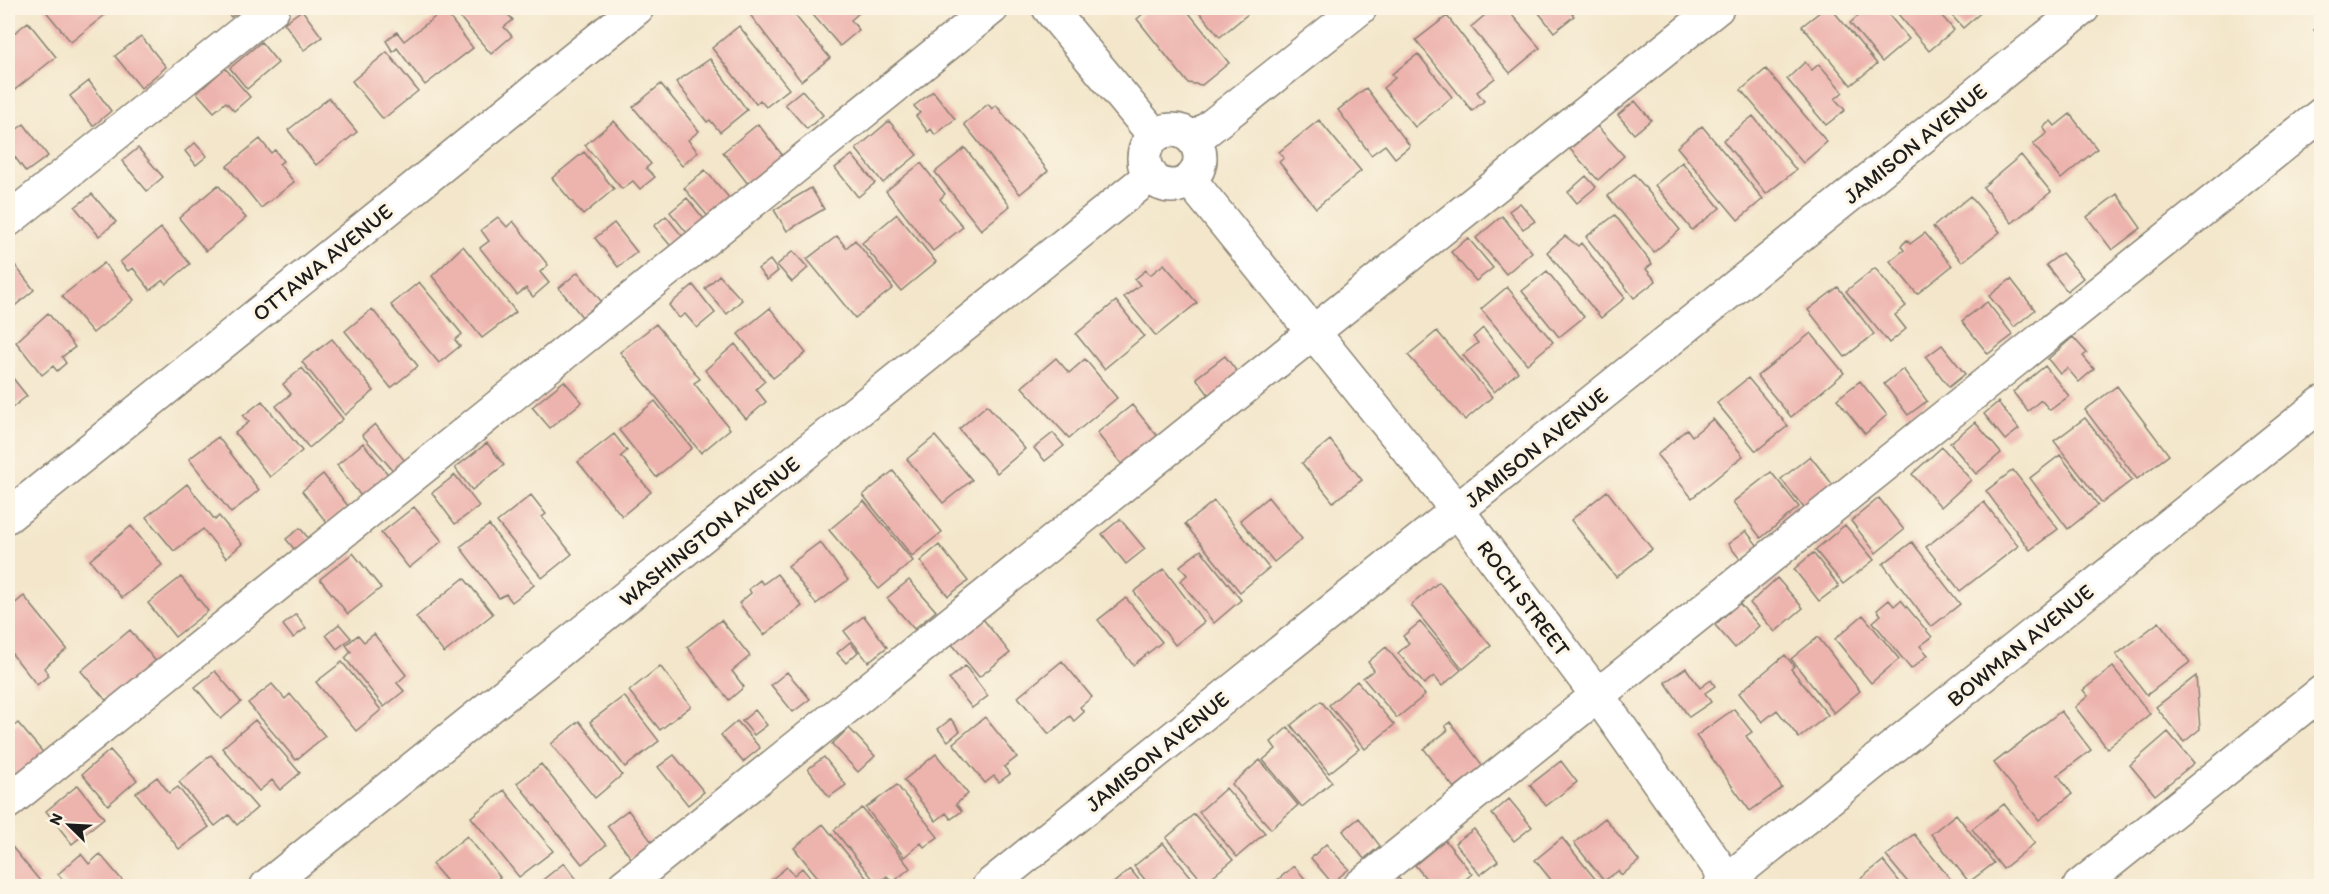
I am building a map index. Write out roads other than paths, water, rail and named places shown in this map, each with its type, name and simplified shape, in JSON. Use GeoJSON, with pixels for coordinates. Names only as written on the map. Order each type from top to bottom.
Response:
{"type":"FeatureCollection","features":[{"type":"Feature","properties":{"kind":"street"},"geometry":{"type":"LineString","coordinates":[[8,220],[273,8]]}},
{"type":"Feature","properties":{"kind":"street","name":"OTTAWA AVENUE"},"geometry":{"type":"LineString","coordinates":[[8,516],[638,8]]}},
{"type":"Feature","properties":{"kind":"street"},"geometry":{"type":"LineString","coordinates":[[8,802],[992,8]]}},
{"type":"Feature","properties":{"kind":"street"},"geometry":{"type":"LineString","coordinates":[[1049,8],[1155,136]]}},
{"type":"Feature","properties":{"kind":"street"},"geometry":{"type":"LineString","coordinates":[[1194,140],[1360,8]]}},
{"type":"Feature","properties":{"kind":"street"},"geometry":{"type":"LineString","coordinates":[[624,886],[1717,8]]}},
{"type":"Feature","properties":{"kind":"street","name":"JAMISON AVENUE"},"geometry":{"type":"LineString","coordinates":[[989,886],[2083,8]]}},
{"type":"Feature","properties":{"kind":"street"},"geometry":{"type":"LineString","coordinates":[[1360,886],[2322,114]]}},
{"type":"Feature","properties":{"kind":"street"},"geometry":{"type":"LineString","coordinates":[[1178,130],[1194,140],[1200,158],[1197,170],[1190,180],[1173,186],[1160,183],[1151,175],[1144,158],[1147,146],[1155,136],[1166,131],[1178,130]]}},
{"type":"Feature","properties":{"kind":"street","name":"WASHINGTON AVENUE"},"geometry":{"type":"LineString","coordinates":[[267,886],[1151,175]]}},
{"type":"Feature","properties":{"kind":"street","name":"ROCH STREET"},"geometry":{"type":"LineString","coordinates":[[1190,180],[1457,510],[1598,696],[1726,885]]}},
{"type":"Feature","properties":{"kind":"street","name":"BOWMAN AVENUE"},"geometry":{"type":"LineString","coordinates":[[1726,885],[2322,403]]}},
{"type":"Feature","properties":{"kind":"street"},"geometry":{"type":"LineString","coordinates":[[2080,886],[2322,692]]}}]}
